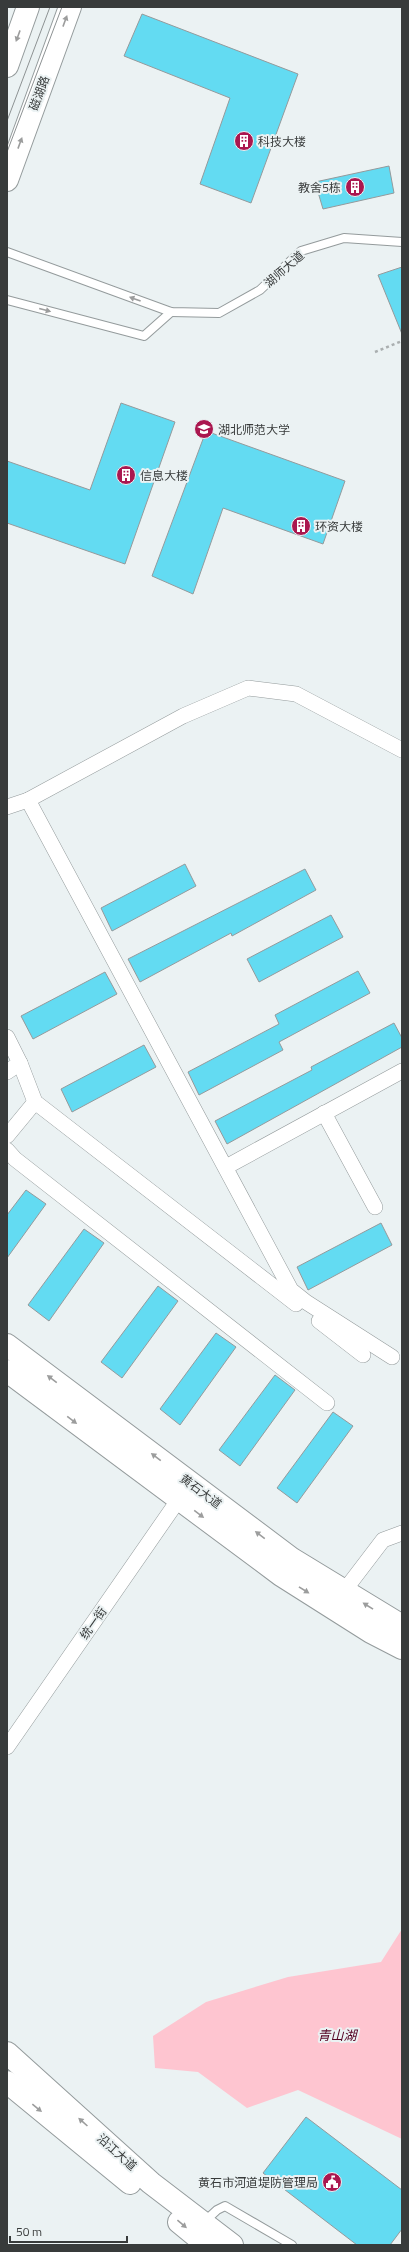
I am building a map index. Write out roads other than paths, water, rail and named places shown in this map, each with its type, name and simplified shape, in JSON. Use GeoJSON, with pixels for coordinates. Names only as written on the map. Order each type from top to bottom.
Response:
{"type":"FeatureCollection","features":[{"type":"Feature","properties":{"kind":"main road"},"geometry":{"type":"LineString","coordinates":[[7,66],[28,7]]}},
{"type":"Feature","properties":{"kind":"main road","name":"磁湖路"},"geometry":{"type":"LineString","coordinates":[[7,180],[70,7]]}},
{"type":"Feature","properties":{"kind":"main road","name":"黄石大道"},"geometry":{"type":"LineString","coordinates":[[7,1345],[292,1559],[338,1599],[402,1648]]}},
{"type":"Feature","properties":{"kind":"main road","name":"黄石大道"},"geometry":{"type":"LineString","coordinates":[[7,1371],[281,1576],[402,1626]]}},
{"type":"Feature","properties":{"kind":"main road","name":"沿江大道"},"geometry":{"type":"LineString","coordinates":[[7,2053],[151,2183],[232,2245]]}},
{"type":"Feature","properties":{"kind":"main road","name":"沿江大道"},"geometry":{"type":"LineString","coordinates":[[7,2082],[206,2245]]}},
{"type":"Feature","properties":{"kind":"street"},"geometry":{"type":"LineString","coordinates":[[7,807],[28,800],[183,716],[248,688],[296,694],[402,750]]}},
{"type":"Feature","properties":{"kind":"street"},"geometry":{"type":"LineString","coordinates":[[28,800],[291,1290],[306,1302],[392,1357]]}},
{"type":"Feature","properties":{"kind":"street"},"geometry":{"type":"LineString","coordinates":[[7,1037],[20,1063],[35,1102],[363,1355]]}},
{"type":"Feature","properties":{"kind":"street"},"geometry":{"type":"LineString","coordinates":[[7,1072],[20,1063]]}},
{"type":"Feature","properties":{"kind":"street"},"geometry":{"type":"LineString","coordinates":[[226,1167],[402,1071]]}},
{"type":"Feature","properties":{"kind":"street"},"geometry":{"type":"LineString","coordinates":[[7,1136],[35,1102]]}},
{"type":"Feature","properties":{"kind":"street"},"geometry":{"type":"LineString","coordinates":[[324,1113],[375,1207]]}},
{"type":"Feature","properties":{"kind":"street"},"geometry":{"type":"LineString","coordinates":[[7,1150],[21,1164],[327,1403]]}},
{"type":"Feature","properties":{"kind":"street","name":"统一街"},"geometry":{"type":"LineString","coordinates":[[7,1747],[179,1500]]}},
{"type":"Feature","properties":{"kind":"street"},"geometry":{"type":"LineString","coordinates":[[338,1599],[383,1540],[402,1533]]}},
{"type":"Feature","properties":{"kind":"lane","name":"湖师大道"},"geometry":{"type":"LineString","coordinates":[[7,252],[171,312],[219,313],[260,290],[301,251],[344,238],[402,242]]}},
{"type":"Feature","properties":{"kind":"lane"},"geometry":{"type":"LineString","coordinates":[[7,300],[144,336],[171,312]]}},
{"type":"Feature","properties":{"kind":"lane"},"geometry":{"type":"LineString","coordinates":[[203,2223],[217,2210],[225,2206],[292,2245]]}},
{"type":"Feature","properties":{"kind":"water","name":"青山湖"},"geometry":{"type":"Polygon","coordinates":[[[402,1929],[402,2139],[298,2090],[247,2108],[198,2072],[155,2068],[153,2036],[206,2002],[288,1977],[381,1962],[402,1929]]]}},
{"type":"Feature","properties":{"kind":"tram line"},"geometry":{"type":"LineString","coordinates":[[7,121],[50,7]]}},
{"type":"Feature","properties":{"kind":"tram line"},"geometry":{"type":"LineString","coordinates":[[7,152],[62,7]]}},
{"type":"Feature","properties":{"kind":"place","name":"科技大楼"},"geometry":{"type":"Point","coordinates":[244,141]}},
{"type":"Feature","properties":{"kind":"place","name":"教舍5栋"},"geometry":{"type":"Point","coordinates":[355,187]}},
{"type":"Feature","properties":{"kind":"place","name":"湖北师范大学"},"geometry":{"type":"Point","coordinates":[204,429]}},
{"type":"Feature","properties":{"kind":"place","name":"信息大楼"},"geometry":{"type":"Point","coordinates":[126,475]}},
{"type":"Feature","properties":{"kind":"place","name":"环资大楼"},"geometry":{"type":"Point","coordinates":[301,526]}},
{"type":"Feature","properties":{"kind":"place","name":"黄石市河道堤防管理局"},"geometry":{"type":"Point","coordinates":[332,2182]}}]}
